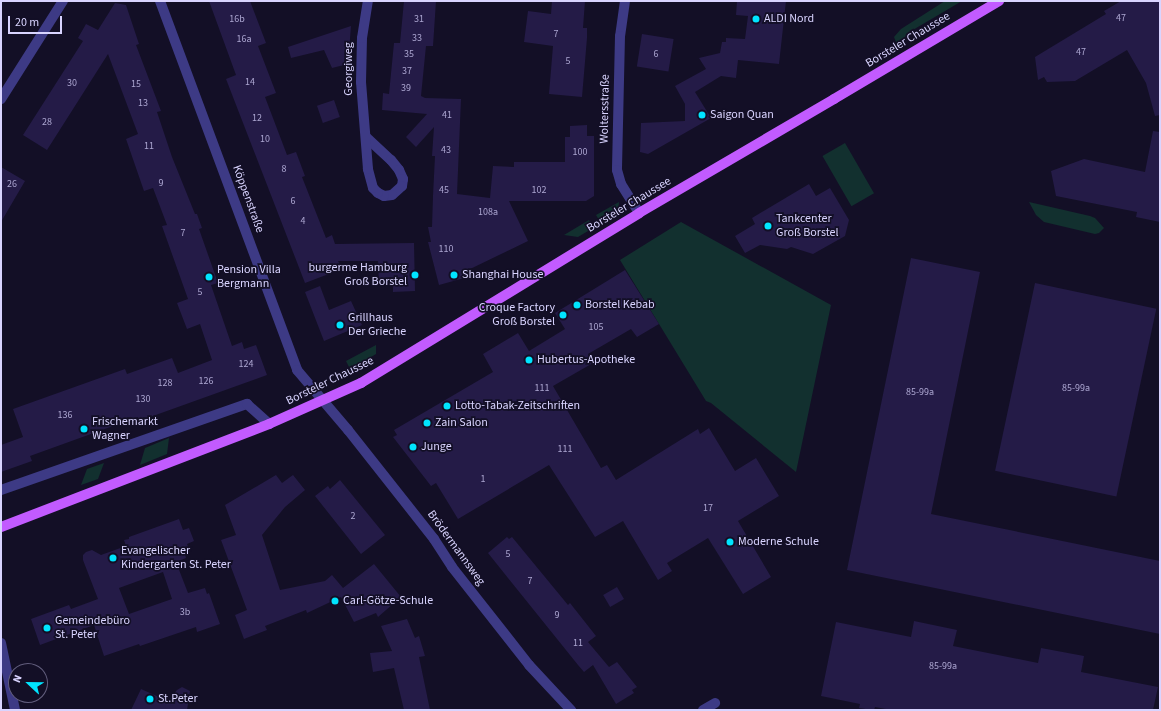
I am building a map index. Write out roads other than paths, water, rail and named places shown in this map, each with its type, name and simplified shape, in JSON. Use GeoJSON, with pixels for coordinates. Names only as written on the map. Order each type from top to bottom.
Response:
{"type":"FeatureCollection","features":[{"type":"Feature","properties":{"kind":"main road","name":"Borsteler Chaussee"},"geometry":{"type":"LineString","coordinates":[[1,527],[269,424],[361,383],[638,213],[999,1]]}},
{"type":"Feature","properties":{"kind":"street"},"geometry":{"type":"LineString","coordinates":[[1,99],[63,1]]}},
{"type":"Feature","properties":{"kind":"street","name":"Köppenstraße"},"geometry":{"type":"LineString","coordinates":[[160,1],[297,370],[322,401]]}},
{"type":"Feature","properties":{"kind":"street","name":"Georgiweg"},"geometry":{"type":"LineString","coordinates":[[366,137],[399,170],[403,179],[402,186],[392,195],[384,196],[373,188],[368,169],[361,82],[362,38],[368,1]]}},
{"type":"Feature","properties":{"kind":"street","name":"Woltersstraße"},"geometry":{"type":"LineString","coordinates":[[625,1],[620,36],[617,170],[621,184],[638,213]]}},
{"type":"Feature","properties":{"kind":"street","name":"Brödermannsweg"},"geometry":{"type":"LineString","coordinates":[[322,401],[348,430],[434,539],[452,567],[529,665],[571,710]]}},
{"type":"Feature","properties":{"kind":"street"},"geometry":{"type":"LineString","coordinates":[[1,490],[247,404],[269,424]]}},
{"type":"Feature","properties":{"kind":"street"},"geometry":{"type":"LineString","coordinates":[[1,643],[15,710]]}},
{"type":"Feature","properties":{"kind":"street"},"geometry":{"type":"LineString","coordinates":[[703,710],[715,704]]}},
{"type":"Feature","properties":{"kind":"place","name":"ALDI Nord"},"geometry":{"type":"Point","coordinates":[756,19]}},
{"type":"Feature","properties":{"kind":"place","name":"Saigon Quan"},"geometry":{"type":"Point","coordinates":[702,115]}},
{"type":"Feature","properties":{"kind":"place","name":"Tankcenter Groß Borstel"},"geometry":{"type":"Point","coordinates":[768,226]}},
{"type":"Feature","properties":{"kind":"place","name":"burgerme Hamburg Groß Borstel"},"geometry":{"type":"Point","coordinates":[415,275]}},
{"type":"Feature","properties":{"kind":"place","name":"Shanghai House"},"geometry":{"type":"Point","coordinates":[454,275]}},
{"type":"Feature","properties":{"kind":"place","name":"Pension Villa Bergmann"},"geometry":{"type":"Point","coordinates":[209,277]}},
{"type":"Feature","properties":{"kind":"place","name":"Borstel Kebab"},"geometry":{"type":"Point","coordinates":[577,305]}},
{"type":"Feature","properties":{"kind":"place","name":"Croque Factory Groß Borstel"},"geometry":{"type":"Point","coordinates":[563,315]}},
{"type":"Feature","properties":{"kind":"place","name":"Grillhaus Der Grieche"},"geometry":{"type":"Point","coordinates":[340,325]}},
{"type":"Feature","properties":{"kind":"place","name":"Hubertus-Apotheke"},"geometry":{"type":"Point","coordinates":[529,360]}},
{"type":"Feature","properties":{"kind":"place","name":"Lotto-Tabak-Zeitschriften"},"geometry":{"type":"Point","coordinates":[447,406]}},
{"type":"Feature","properties":{"kind":"place","name":"Zain Salon"},"geometry":{"type":"Point","coordinates":[427,423]}},
{"type":"Feature","properties":{"kind":"place","name":"Frischemarkt Wagner"},"geometry":{"type":"Point","coordinates":[84,429]}},
{"type":"Feature","properties":{"kind":"place","name":"Junge"},"geometry":{"type":"Point","coordinates":[413,447]}},
{"type":"Feature","properties":{"kind":"place","name":"Moderne Schule"},"geometry":{"type":"Point","coordinates":[730,542]}},
{"type":"Feature","properties":{"kind":"place","name":"Evangelischer Kindergarten St. Peter"},"geometry":{"type":"Point","coordinates":[113,558]}},
{"type":"Feature","properties":{"kind":"place","name":"Carl-Götze-Schule"},"geometry":{"type":"Point","coordinates":[335,601]}},
{"type":"Feature","properties":{"kind":"place","name":"Gemeindebüro St. Peter"},"geometry":{"type":"Point","coordinates":[47,628]}},
{"type":"Feature","properties":{"kind":"place","name":"St.Peter"},"geometry":{"type":"Point","coordinates":[150,699]}}]}
